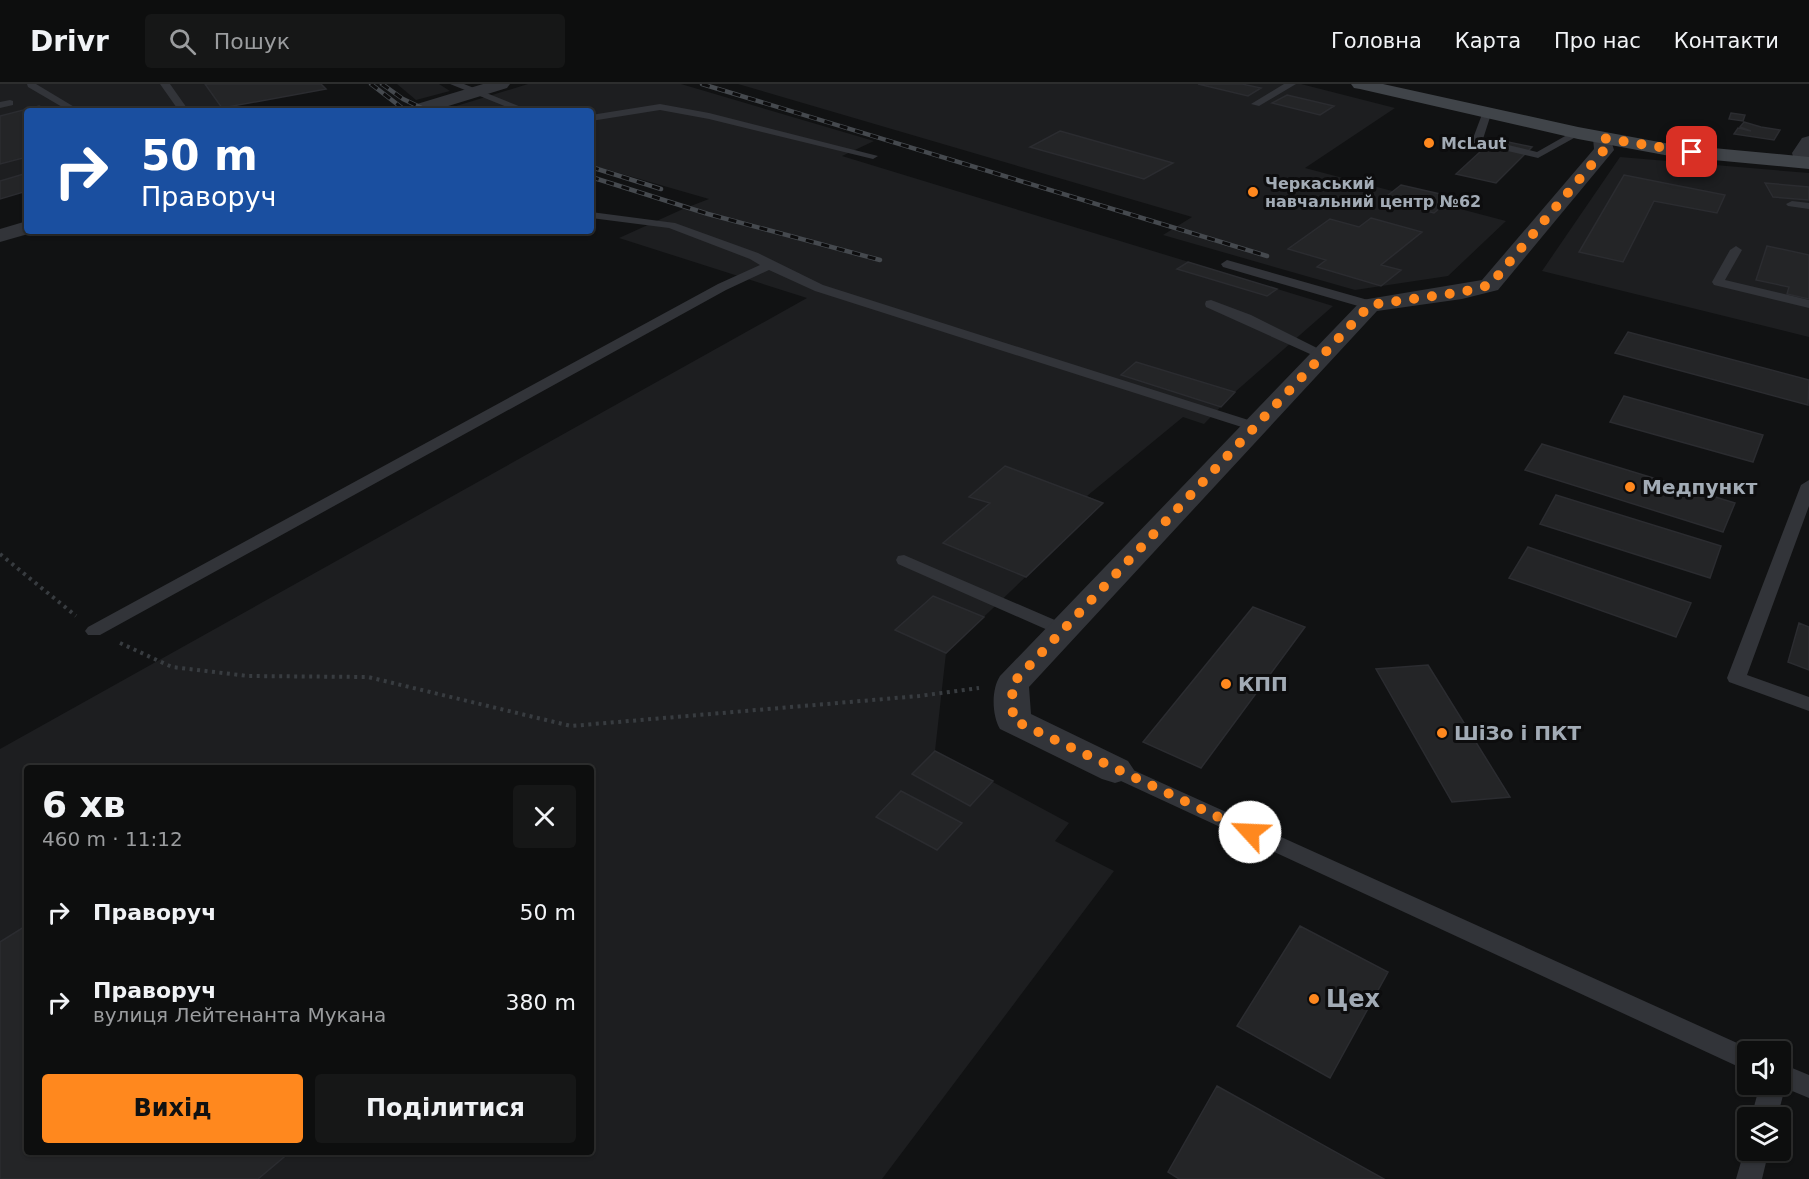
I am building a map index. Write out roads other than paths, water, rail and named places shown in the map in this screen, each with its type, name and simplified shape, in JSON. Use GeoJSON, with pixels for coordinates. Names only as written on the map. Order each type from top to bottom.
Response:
{"type":"FeatureCollection","features":[{"type":"Feature","properties":{"kind":"main road"},"geometry":{"type":"LineString","coordinates":[[1360,84],[1590,135],[1670,150],[1806,163]]}},
{"type":"Feature","properties":{"kind":"street"},"geometry":{"type":"LineString","coordinates":[[422,108],[501,84]]}},
{"type":"Feature","properties":{"kind":"street"},"geometry":{"type":"LineString","coordinates":[[1115,770],[1013,720],[1012,684],[1065,631],[1370,305],[1462,292],[1490,285],[1604,150],[1590,135]]}},
{"type":"Feature","properties":{"kind":"street"},"geometry":{"type":"LineString","coordinates":[[1806,163],[1802,153],[1809,142]]}},
{"type":"Feature","properties":{"kind":"street"},"geometry":{"type":"LineString","coordinates":[[0,236],[24,228]]}},
{"type":"Feature","properties":{"kind":"lane"},"geometry":{"type":"LineString","coordinates":[[165,84],[182,108]]}},
{"type":"Feature","properties":{"kind":"lane"},"geometry":{"type":"LineString","coordinates":[[454,84],[518,108]]}},
{"type":"Feature","properties":{"kind":"lane"},"geometry":{"type":"LineString","coordinates":[[1257,104],[1291,84]]}},
{"type":"Feature","properties":{"kind":"lane"},"geometry":{"type":"LineString","coordinates":[[31,85],[71,108]]}},
{"type":"Feature","properties":{"kind":"lane"},"geometry":{"type":"LineString","coordinates":[[594,118],[660,107],[709,116],[873,156]]}},
{"type":"Feature","properties":{"kind":"lane"},"geometry":{"type":"LineString","coordinates":[[1487,111],[1477,141],[1538,155],[1590,135]]}},
{"type":"Feature","properties":{"kind":"lane"},"geometry":{"type":"LineString","coordinates":[[1792,204],[1809,206]]}},
{"type":"Feature","properties":{"kind":"lane"},"geometry":{"type":"LineString","coordinates":[[594,215],[671,225],[754,256],[768,265],[819,288],[1256,427]]}},
{"type":"Feature","properties":{"kind":"lane"},"geometry":{"type":"LineString","coordinates":[[1736,250],[1718,282],[1809,304]]}},
{"type":"Feature","properties":{"kind":"lane"},"geometry":{"type":"LineString","coordinates":[[1227,264],[1370,305]]}},
{"type":"Feature","properties":{"kind":"lane"},"geometry":{"type":"LineString","coordinates":[[94,631],[722,287],[768,265]]}},
{"type":"Feature","properties":{"kind":"lane"},"geometry":{"type":"LineString","coordinates":[[1211,304],[1324,355]]}},
{"type":"Feature","properties":{"kind":"lane"},"geometry":{"type":"LineString","coordinates":[[1809,485],[1736,678],[1809,704]]}},
{"type":"Feature","properties":{"kind":"lane"},"geometry":{"type":"LineString","coordinates":[[904,561],[1065,631]]}},
{"type":"Feature","properties":{"kind":"lane"},"geometry":{"type":"LineString","coordinates":[[1115,770],[1737,1054]]}},
{"type":"Feature","properties":{"kind":"lane"},"geometry":{"type":"LineString","coordinates":[[1791,1079],[1809,1087]]}},
{"type":"Feature","properties":{"kind":"lane"},"geometry":{"type":"LineString","coordinates":[[1749,1179],[1753,1161]]}},
{"type":"Feature","properties":{"kind":"railway"},"geometry":{"type":"LineString","coordinates":[[371,84],[402,108]]}},
{"type":"Feature","properties":{"kind":"railway"},"geometry":{"type":"LineString","coordinates":[[382,84],[403,99],[422,108]]}},
{"type":"Feature","properties":{"kind":"railway"},"geometry":{"type":"LineString","coordinates":[[702,84],[1267,256]]}},
{"type":"Feature","properties":{"kind":"railway"},"geometry":{"type":"LineString","coordinates":[[594,168],[661,189]]}},
{"type":"Feature","properties":{"kind":"railway"},"geometry":{"type":"LineString","coordinates":[[594,178],[708,214],[880,260]]}},
{"type":"Feature","properties":{"kind":"place","name":"McLaut"},"geometry":{"type":"Point","coordinates":[1429,143]}},
{"type":"Feature","properties":{"kind":"place","name":"Черкаський навчальний центр №62"},"geometry":{"type":"Point","coordinates":[1253,192]}},
{"type":"Feature","properties":{"kind":"place","name":"Медпункт"},"geometry":{"type":"Point","coordinates":[1630,487]}},
{"type":"Feature","properties":{"kind":"place","name":"КПП"},"geometry":{"type":"Point","coordinates":[1226,684]}},
{"type":"Feature","properties":{"kind":"place","name":"ШіЗо і ПКТ"},"geometry":{"type":"Point","coordinates":[1442,733]}},
{"type":"Feature","properties":{"kind":"place","name":"Цех"},"geometry":{"type":"Point","coordinates":[1314,999]}}]}
